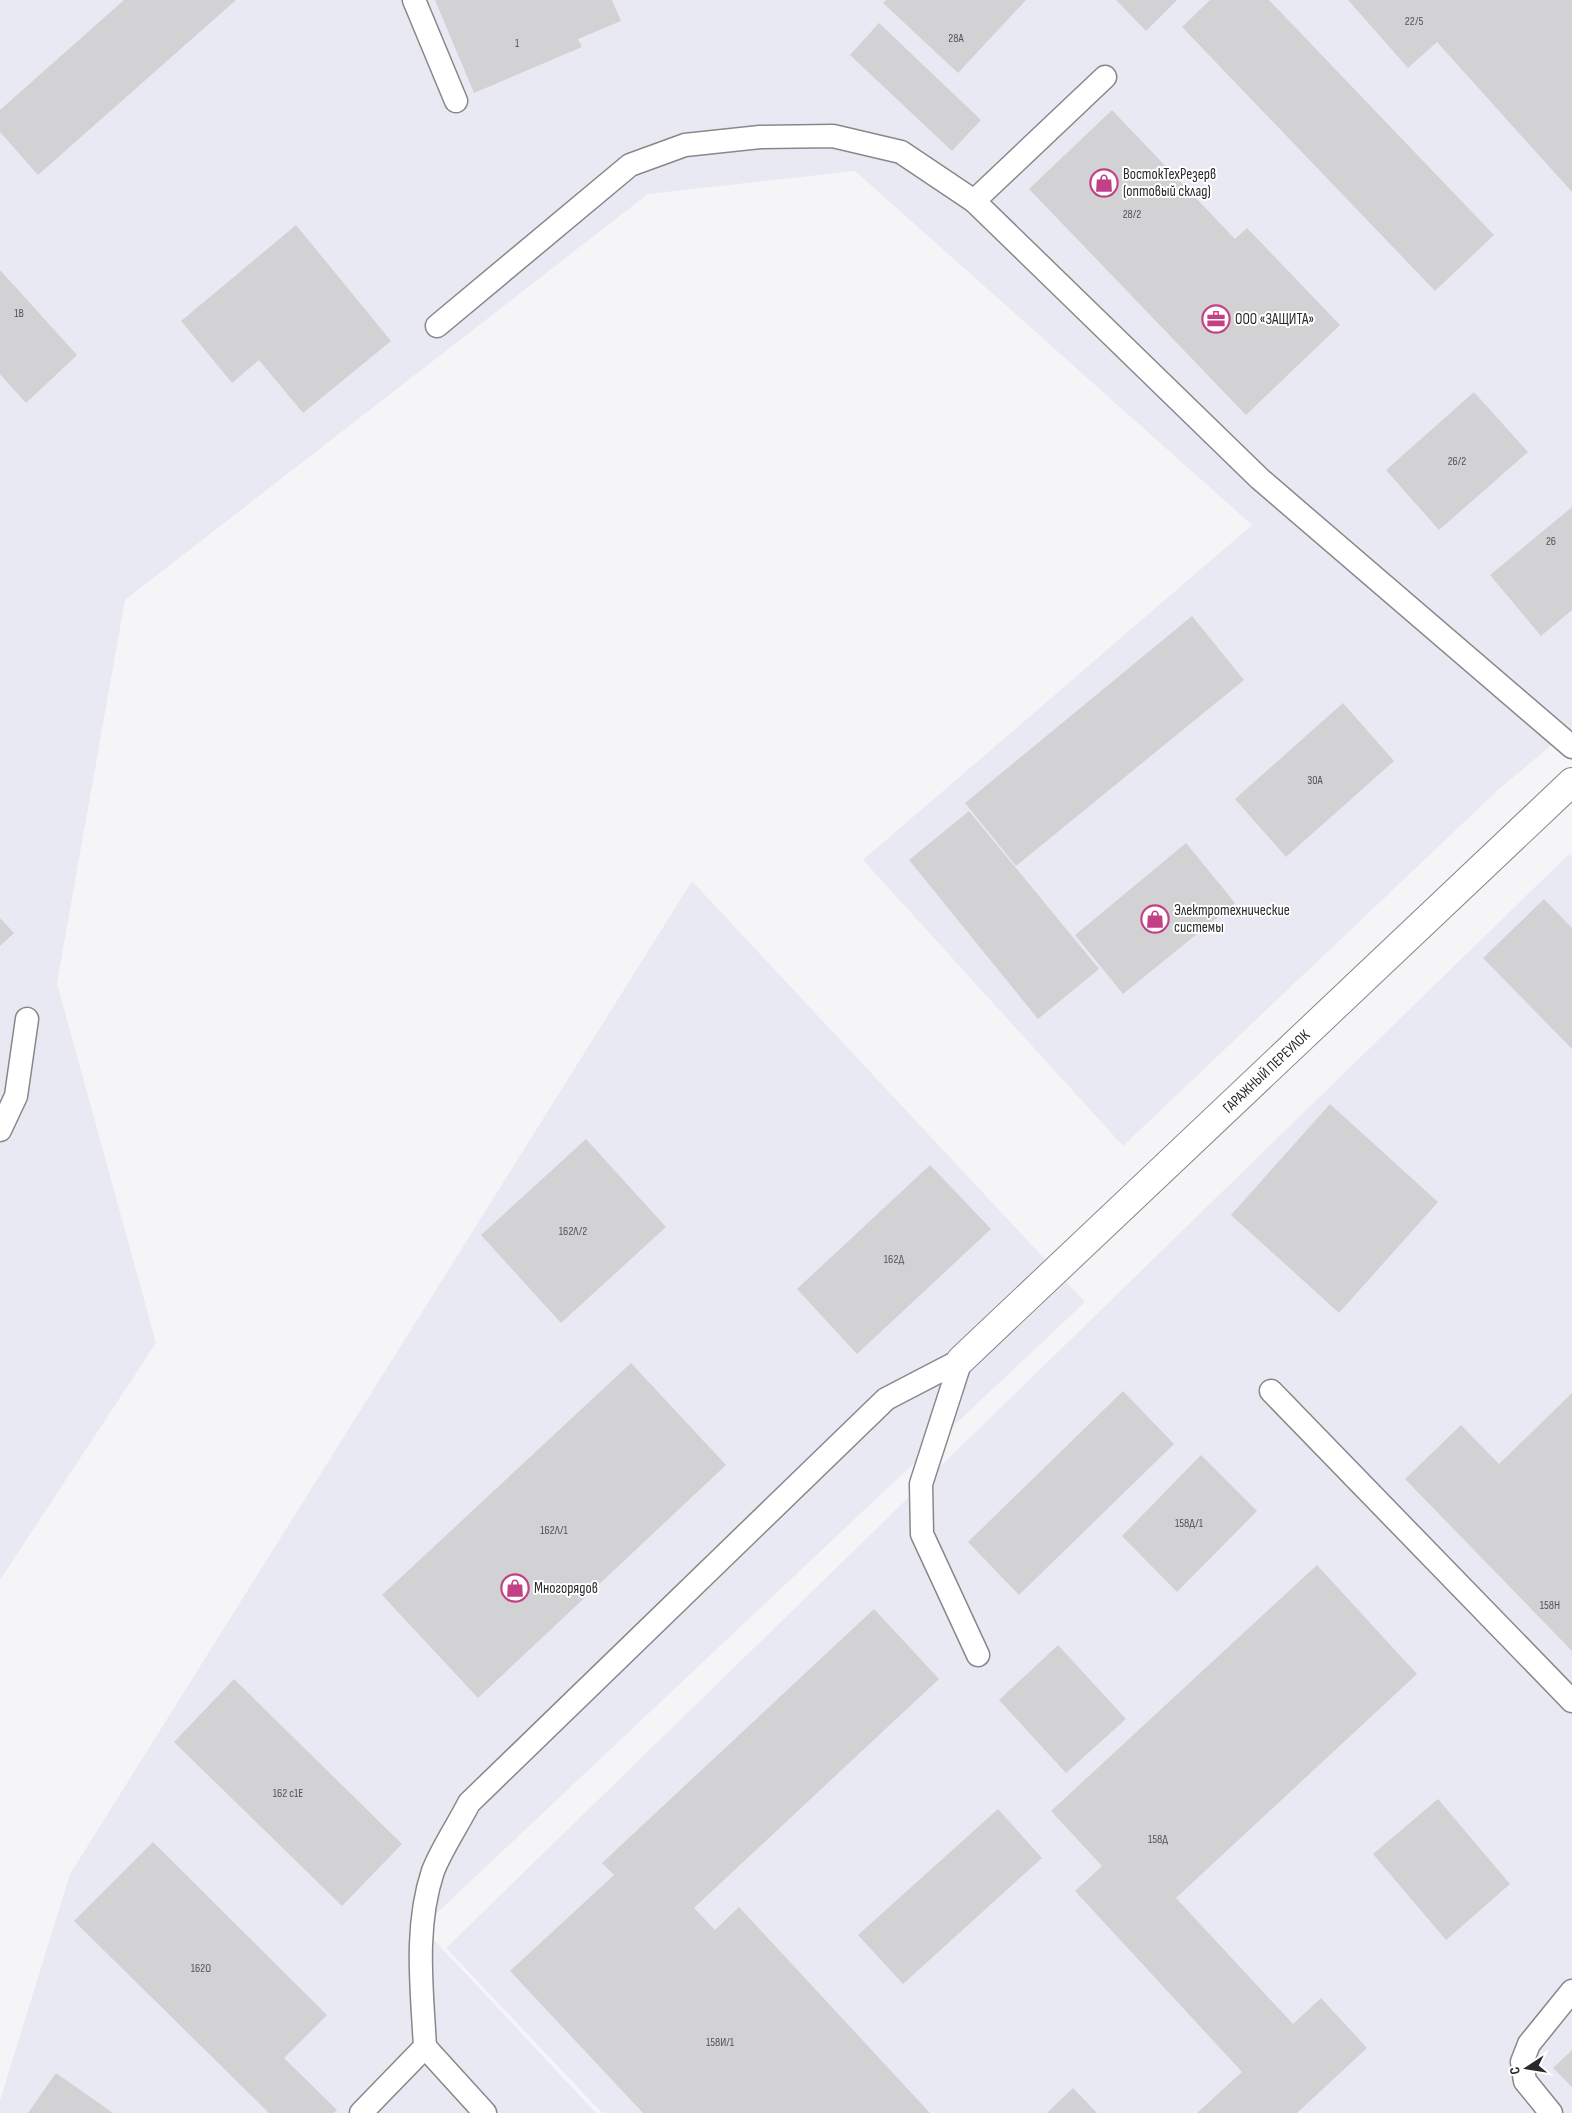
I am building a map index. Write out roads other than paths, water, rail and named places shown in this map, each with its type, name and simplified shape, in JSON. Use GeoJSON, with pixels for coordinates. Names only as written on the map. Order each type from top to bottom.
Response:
{"type":"FeatureCollection","features":[{"type":"Feature","properties":{"kind":"street","name":"ГАРАЖНЫЙ ПЕРЕУЛОК"},"geometry":{"type":"LineString","coordinates":[[960,1360],[1572,782]]}},
{"type":"Feature","properties":{"kind":"lane"},"geometry":{"type":"LineString","coordinates":[[414,0],[456,102]]}},
{"type":"Feature","properties":{"kind":"lane"},"geometry":{"type":"LineString","coordinates":[[974,202],[1105,77]]}},
{"type":"Feature","properties":{"kind":"lane"},"geometry":{"type":"LineString","coordinates":[[437,326],[630,166],[685,145],[760,137],[833,136],[901,152],[974,202],[1260,479],[1572,747]]}},
{"type":"Feature","properties":{"kind":"lane"},"geometry":{"type":"LineString","coordinates":[[0,1130],[16,1096],[27,1019]]}},
{"type":"Feature","properties":{"kind":"lane"},"geometry":{"type":"LineString","coordinates":[[960,1360],[921,1484],[922,1534],[978,1655]]}},
{"type":"Feature","properties":{"kind":"lane"},"geometry":{"type":"LineString","coordinates":[[485,2113],[425,2047],[420,1959],[423,1914],[434,1870],[469,1803],[886,1399],[960,1360]]}},
{"type":"Feature","properties":{"kind":"lane"},"geometry":{"type":"LineString","coordinates":[[1271,1391],[1572,1701]]}},
{"type":"Feature","properties":{"kind":"lane"},"geometry":{"type":"LineString","coordinates":[[1551,2113],[1525,2081],[1522,2062],[1529,2044],[1572,1991]]}},
{"type":"Feature","properties":{"kind":"lane"},"geometry":{"type":"LineString","coordinates":[[361,2113],[425,2047]]}},
{"type":"Feature","properties":{"kind":"place","name":"ВостокТехРезерв (оптовый склад)"},"geometry":{"type":"Point","coordinates":[1104,183]}},
{"type":"Feature","properties":{"kind":"place","name":"ООО «ЗАЩИТА»"},"geometry":{"type":"Point","coordinates":[1216,319]}},
{"type":"Feature","properties":{"kind":"place","name":"Электротехнические системы"},"geometry":{"type":"Point","coordinates":[1155,919]}},
{"type":"Feature","properties":{"kind":"place","name":"Многорядов"},"geometry":{"type":"Point","coordinates":[515,1588]}}]}
